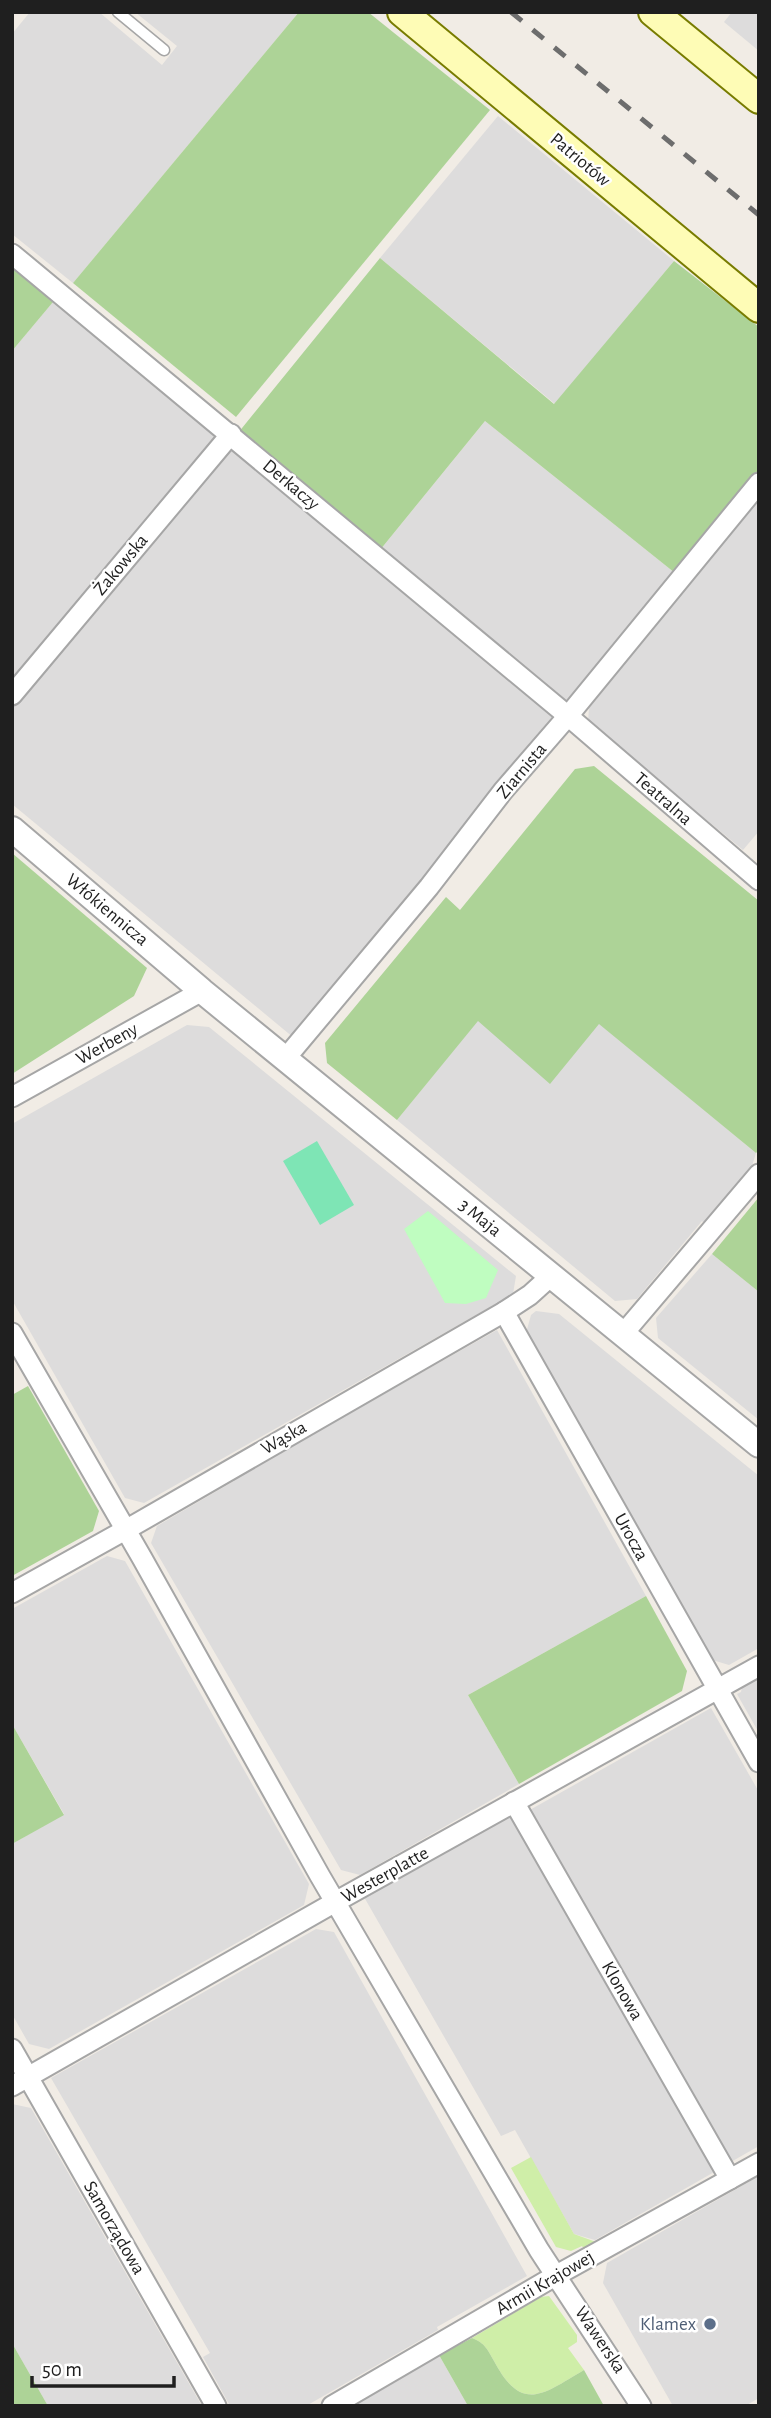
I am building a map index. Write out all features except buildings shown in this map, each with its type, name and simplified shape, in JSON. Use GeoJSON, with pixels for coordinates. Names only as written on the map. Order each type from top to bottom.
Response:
{"type":"FeatureCollection","features":[{"type":"Feature","properties":{"kind":"main road","name":"Patriotów"},"geometry":{"type":"LineString","coordinates":[[402,12],[759,307]]}},
{"type":"Feature","properties":{"kind":"main road"},"geometry":{"type":"LineString","coordinates":[[653,12],[759,99]]}},
{"type":"Feature","properties":{"kind":"street","name":"Derkaczy"},"geometry":{"type":"LineString","coordinates":[[12,254],[568,716]]}},
{"type":"Feature","properties":{"kind":"street","name":"Żakowska"},"geometry":{"type":"LineString","coordinates":[[12,695],[230,434]]}},
{"type":"Feature","properties":{"kind":"street","name":"Ziarnista"},"geometry":{"type":"LineString","coordinates":[[285,1059],[759,483]]}},
{"type":"Feature","properties":{"kind":"street","name":"Teatralna"},"geometry":{"type":"LineString","coordinates":[[568,716],[759,880]]}},
{"type":"Feature","properties":{"kind":"street","name":"Włókiennicza"},"geometry":{"type":"LineString","coordinates":[[12,828],[202,991]]}},
{"type":"Feature","properties":{"kind":"street","name":"3 Maja"},"geometry":{"type":"LineString","coordinates":[[202,991],[759,1445]]}},
{"type":"Feature","properties":{"kind":"street","name":"Werbeny"},"geometry":{"type":"LineString","coordinates":[[12,1097],[202,991]]}},
{"type":"Feature","properties":{"kind":"street"},"geometry":{"type":"LineString","coordinates":[[623,1334],[759,1174]]}},
{"type":"Feature","properties":{"kind":"street","name":"Wąska"},"geometry":{"type":"LineString","coordinates":[[12,1593],[504,1312],[530,1296],[551,1276]]}},
{"type":"Feature","properties":{"kind":"street","name":"Urocza"},"geometry":{"type":"LineString","coordinates":[[504,1312],[759,1762]]}},
{"type":"Feature","properties":{"kind":"street","name":"Wawerska"},"geometry":{"type":"LineString","coordinates":[[12,1334],[555,2276],[581,2311],[641,2406]]}},
{"type":"Feature","properties":{"kind":"street","name":"Westerplatte"},"geometry":{"type":"LineString","coordinates":[[20,2082],[337,1901],[759,1666]]}},
{"type":"Feature","properties":{"kind":"street","name":"Klonowa"},"geometry":{"type":"LineString","coordinates":[[514,1802],[730,2179]]}},
{"type":"Feature","properties":{"kind":"street","name":"Samorządowa"},"geometry":{"type":"LineString","coordinates":[[12,2049],[20,2082],[216,2406]]}},
{"type":"Feature","properties":{"kind":"street","name":"Armii Krajowej"},"geometry":{"type":"LineString","coordinates":[[332,2406],[555,2276],[759,2163]]}},
{"type":"Feature","properties":{"kind":"lane"},"geometry":{"type":"LineString","coordinates":[[118,12],[164,50]]}},
{"type":"Feature","properties":{"kind":"shaded area"},"geometry":{"type":"Polygon","coordinates":[[[30,12],[99,12],[162,65],[177,46],[135,12],[299,12],[73,283],[12,234],[12,34],[30,12]]]}},
{"type":"Feature","properties":{"kind":"shaded area"},"geometry":{"type":"Polygon","coordinates":[[[732,12],[759,12],[759,51],[724,22],[732,12]]]}},
{"type":"Feature","properties":{"kind":"shaded area"},"geometry":{"type":"Polygon","coordinates":[[[498,116],[674,261],[555,404],[380,258],[498,116]]]}},
{"type":"Feature","properties":{"kind":"shaded area"},"geometry":{"type":"Polygon","coordinates":[[[53,302],[218,438],[12,680],[12,351],[53,302]]]}},
{"type":"Feature","properties":{"kind":"shaded area"},"geometry":{"type":"Polygon","coordinates":[[[485,421],[675,573],[567,703],[380,550],[485,421]]]}},
{"type":"Feature","properties":{"kind":"shaded area"},"geometry":{"type":"Polygon","coordinates":[[[229,446],[556,715],[432,872],[294,1038],[12,804],[12,707],[229,446]]]}},
{"type":"Feature","properties":{"kind":"shaded area"},"geometry":{"type":"Polygon","coordinates":[[[759,498],[759,831],[743,850],[588,722],[589,708],[759,498]]]}},
{"type":"Feature","properties":{"kind":"shaded area"},"geometry":{"type":"Polygon","coordinates":[[[478,1020],[550,1083],[599,1023],[756,1153],[752,1166],[637,1299],[615,1301],[397,1120],[478,1020]]]}},
{"type":"Feature","properties":{"kind":"shaded area"},"geometry":{"type":"Polygon","coordinates":[[[187,1025],[209,1027],[516,1276],[513,1294],[144,1503],[125,1498],[12,1300],[12,1124],[187,1025]]]}},
{"type":"Feature","properties":{"kind":"shaded area"},"geometry":{"type":"Polygon","coordinates":[[[712,1254],[759,1292],[759,1420],[658,1338],[656,1318],[712,1254]]]}},
{"type":"Feature","properties":{"kind":"shaded area"},"geometry":{"type":"Polygon","coordinates":[[[536,1311],[559,1314],[759,1476],[759,1648],[729,1665],[709,1659],[526,1333],[531,1315],[536,1311]]]}},
{"type":"Feature","properties":{"kind":"shaded area"},"geometry":{"type":"Polygon","coordinates":[[[497,1330],[646,1596],[468,1695],[519,1784],[360,1875],[341,1870],[151,1543],[157,1526],[234,1481],[233,1479],[497,1330]]]}},
{"type":"Feature","properties":{"kind":"shaded area"},"geometry":{"type":"Polygon","coordinates":[[[107,1556],[125,1561],[309,1884],[304,1905],[49,2049],[29,2044],[12,2014],[12,1844],[64,1814],[12,1724],[12,1609],[107,1556]]]}},
{"type":"Feature","properties":{"kind":"shaded area"},"geometry":{"type":"Polygon","coordinates":[[[759,1678],[759,1733],[737,1694],[742,1687],[759,1678]]]}},
{"type":"Feature","properties":{"kind":"shaded area"},"geometry":{"type":"Polygon","coordinates":[[[711,1708],[759,1792],[759,2146],[729,2163],[528,1811],[711,1708]]]}},
{"type":"Feature","properties":{"kind":"shaded area"},"geometry":{"type":"Polygon","coordinates":[[[513,1813],[716,2171],[595,2240],[574,2234],[515,2130],[501,2136],[364,1897],[513,1813]]]}},
{"type":"Feature","properties":{"kind":"shaded area"},"geometry":{"type":"Polygon","coordinates":[[[316,1929],[334,1932],[527,2276],[306,2406],[230,2406],[203,2357],[210,2353],[51,2078],[316,1929]]]}},
{"type":"Feature","properties":{"kind":"shaded area"},"geometry":{"type":"Polygon","coordinates":[[[12,2104],[31,2108],[202,2406],[48,2406],[12,2343],[12,2104]]]}},
{"type":"Feature","properties":{"kind":"shaded area"},"geometry":{"type":"Polygon","coordinates":[[[759,2176],[759,2398],[745,2406],[673,2406],[603,2283],[607,2263],[759,2176]]]}},
{"type":"Feature","properties":{"kind":"shaded area"},"geometry":{"type":"Polygon","coordinates":[[[439,2355],[468,2406],[350,2406],[439,2355]]]}},
{"type":"Feature","properties":{"kind":"green space"},"geometry":{"type":"Polygon","coordinates":[[[299,12],[368,12],[490,110],[236,417],[73,283],[299,12]]]}},
{"type":"Feature","properties":{"kind":"green space"},"geometry":{"type":"Polygon","coordinates":[[[380,258],[554,404],[674,261],[759,327],[759,470],[675,573],[485,421],[380,550],[238,433],[380,258]]]}},
{"type":"Feature","properties":{"kind":"green space"},"geometry":{"type":"Polygon","coordinates":[[[12,267],[53,302],[12,351],[12,267]]]}},
{"type":"Feature","properties":{"kind":"green space"},"geometry":{"type":"Polygon","coordinates":[[[594,766],[759,901],[759,1150],[756,1153],[599,1024],[550,1084],[478,1021],[397,1120],[327,1063],[325,1043],[446,897],[460,910],[575,769],[594,766]]]}},
{"type":"Feature","properties":{"kind":"green space"},"geometry":{"type":"Polygon","coordinates":[[[12,853],[147,968],[134,996],[12,1074],[12,853]]]}},
{"type":"Feature","properties":{"kind":"green space"},"geometry":{"type":"Polygon","coordinates":[[[317,1141],[354,1205],[320,1225],[283,1161],[317,1141]]]}},
{"type":"Feature","properties":{"kind":"green space"},"geometry":{"type":"Polygon","coordinates":[[[759,1197],[759,1292],[712,1254],[759,1197]]]}},
{"type":"Feature","properties":{"kind":"green space"},"geometry":{"type":"Polygon","coordinates":[[[428,1211],[498,1270],[486,1298],[466,1304],[445,1303],[404,1229],[428,1211]]]}},
{"type":"Feature","properties":{"kind":"green space"},"geometry":{"type":"Polygon","coordinates":[[[28,1386],[99,1511],[93,1531],[12,1576],[12,1395],[28,1386]]]}},
{"type":"Feature","properties":{"kind":"green space"},"geometry":{"type":"Polygon","coordinates":[[[646,1596],[687,1671],[682,1691],[519,1784],[468,1695],[646,1596]]]}},
{"type":"Feature","properties":{"kind":"green space"},"geometry":{"type":"Polygon","coordinates":[[[12,1724],[64,1815],[12,1844],[12,1724]]]}},
{"type":"Feature","properties":{"kind":"green space"},"geometry":{"type":"Polygon","coordinates":[[[531,2157],[574,2234],[596,2242],[584,2249],[582,2246],[571,2251],[556,2247],[511,2168],[531,2157]]]}},
{"type":"Feature","properties":{"kind":"green space"},"geometry":{"type":"Polygon","coordinates":[[[549,2296],[577,2335],[577,2342],[568,2348],[584,2370],[545,2392],[524,2393],[504,2378],[485,2347],[472,2338],[541,2297],[549,2296]]]}},
{"type":"Feature","properties":{"kind":"green space"},"geometry":{"type":"Polygon","coordinates":[[[472,2338],[485,2347],[504,2378],[514,2388],[524,2393],[545,2392],[584,2370],[604,2406],[468,2406],[439,2355],[472,2338]]]}},
{"type":"Feature","properties":{"kind":"green space"},"geometry":{"type":"Polygon","coordinates":[[[12,2343],[48,2406],[12,2406],[12,2343]]]}},
{"type":"Feature","properties":{"kind":"railway"},"geometry":{"type":"LineString","coordinates":[[511,12],[759,215]]}},
{"type":"Feature","properties":{"kind":"place","name":"Klamex"},"geometry":{"type":"Point","coordinates":[710,2324]}}]}
